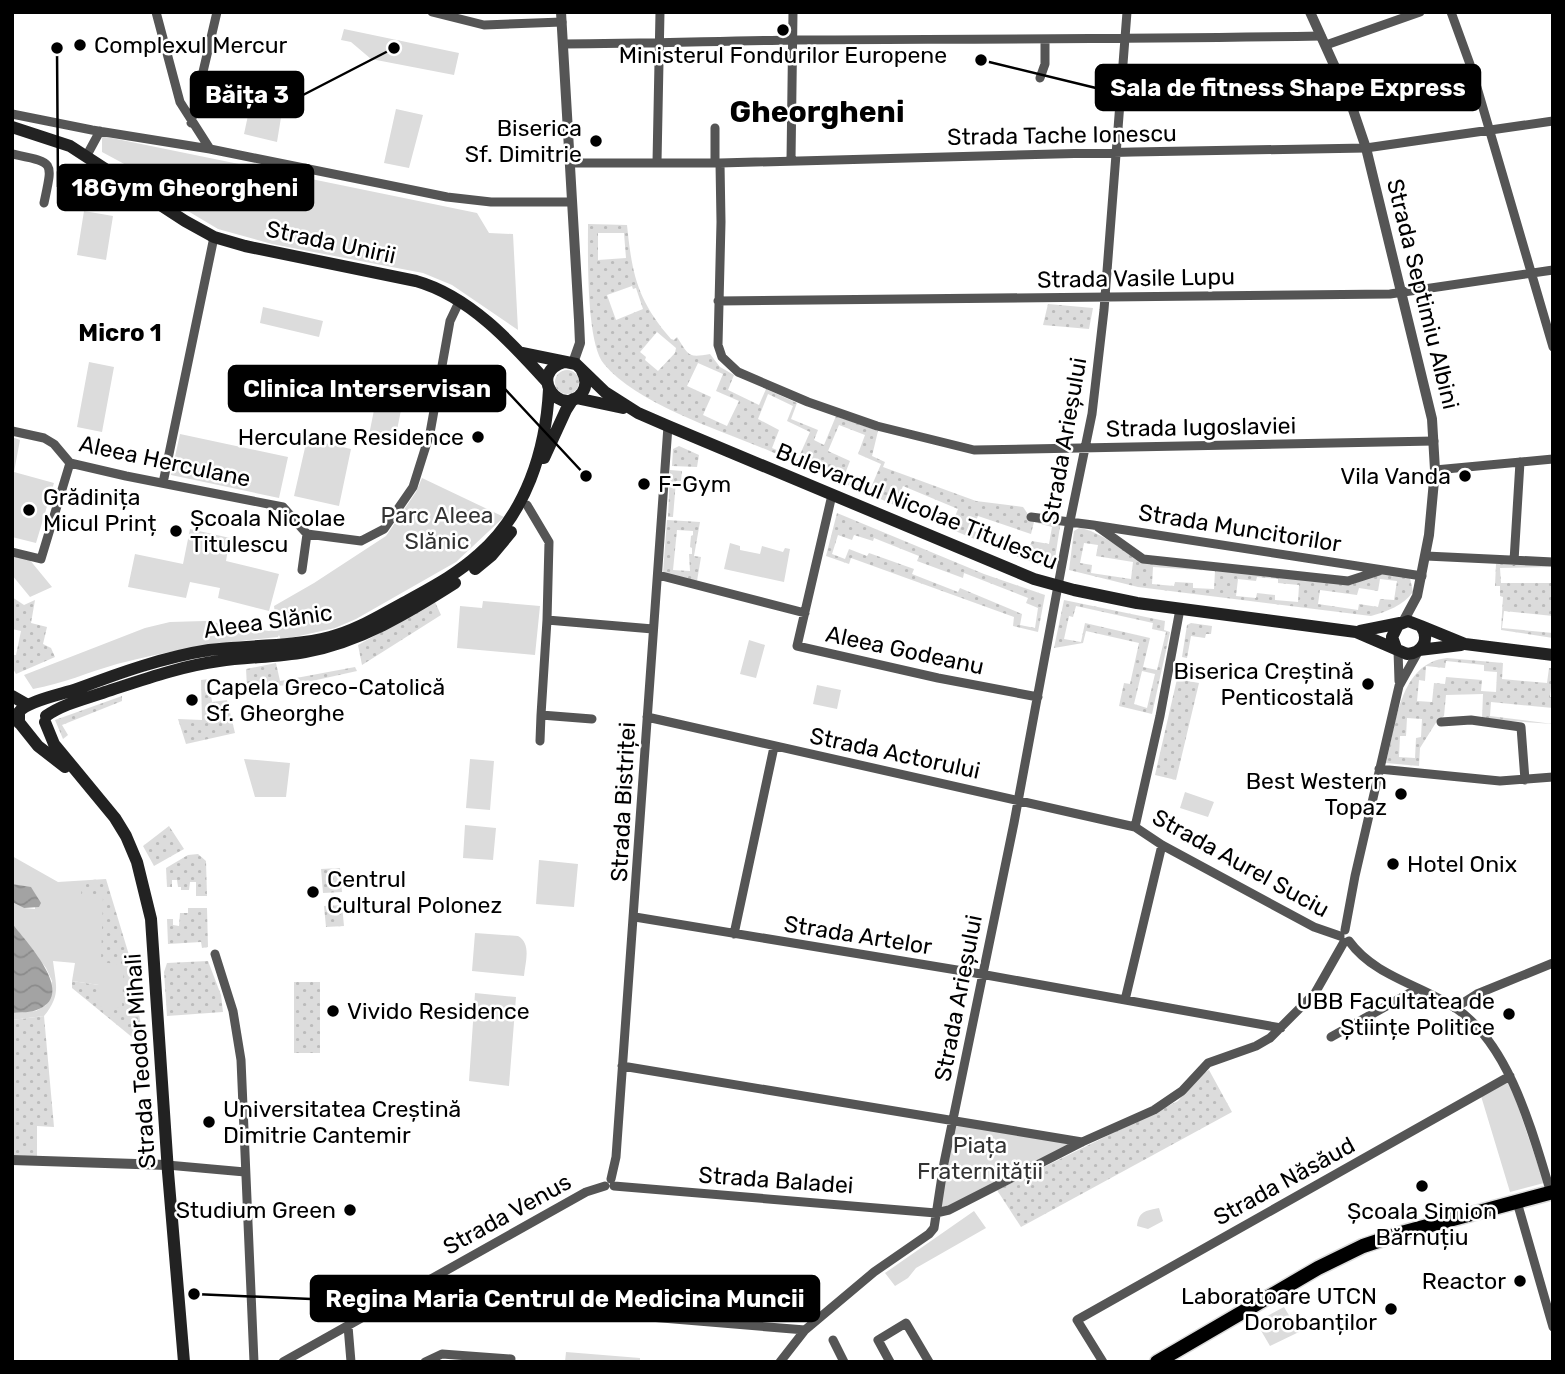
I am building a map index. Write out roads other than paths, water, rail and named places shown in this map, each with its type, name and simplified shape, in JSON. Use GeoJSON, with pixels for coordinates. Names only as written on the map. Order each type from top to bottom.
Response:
{"type":"FeatureCollection","features":[{"type":"Feature","properties":{"kind":"main road","name":"Strada Unirii"},"geometry":{"type":"LineString","coordinates":[[12,127],[57,141],[87,155],[185,221],[214,237],[245,246],[421,282],[443,290],[460,300],[522,353],[548,385]]}},
{"type":"Feature","properties":{"kind":"main road","name":"Strada Unirii"},"geometry":{"type":"LineString","coordinates":[[522,353],[573,365]]}},
{"type":"Feature","properties":{"kind":"main road"},"geometry":{"type":"LineString","coordinates":[[573,365],[585,384],[582,392],[575,398],[558,398],[548,385],[553,368],[573,365]]}},
{"type":"Feature","properties":{"kind":"main road","name":"Bulevardul Nicolae Titulescu"},"geometry":{"type":"LineString","coordinates":[[573,365],[605,392],[638,413],[1011,570],[1058,586],[1130,602],[1356,632],[1397,649]]}},
{"type":"Feature","properties":{"kind":"main road","name":"Aleea Slănic"},"geometry":{"type":"LineString","coordinates":[[29,703],[190,654],[306,642],[329,637],[376,618],[440,583],[485,549],[513,516],[541,444],[548,385]]}},
{"type":"Feature","properties":{"kind":"main road","name":"Bulevardul Nicolae Titulescu"},"geometry":{"type":"LineString","coordinates":[[575,398],[638,413]]}},
{"type":"Feature","properties":{"kind":"main road","name":"Aleea Slănic"},"geometry":{"type":"LineString","coordinates":[[45,719],[60,708],[93,696],[198,665],[305,652],[350,641],[441,592],[483,562],[508,537],[527,505],[549,446],[575,398]]}},
{"type":"Feature","properties":{"kind":"main road"},"geometry":{"type":"LineString","coordinates":[[1465,644],[1407,654],[1397,649],[1392,637],[1401,623],[1411,621],[1465,644],[1553,656]]}},
{"type":"Feature","properties":{"kind":"main road","name":"Bulevardul Nicolae Titulescu"},"geometry":{"type":"LineString","coordinates":[[1356,632],[1401,623]]}},
{"type":"Feature","properties":{"kind":"main road"},"geometry":{"type":"LineString","coordinates":[[1419,651],[1425,638],[1420,625]]}},
{"type":"Feature","properties":{"kind":"main road"},"geometry":{"type":"LineString","coordinates":[[12,696],[42,707],[45,719],[37,730],[19,722],[19,712],[29,703]]}},
{"type":"Feature","properties":{"kind":"main road","name":"Strada Teodor Mihali"},"geometry":{"type":"LineString","coordinates":[[45,719],[54,744],[79,778],[115,818],[131,847],[151,919],[167,1165],[184,1362]]}},
{"type":"Feature","properties":{"kind":"main road","name":"Strada Teodor Mihali"},"geometry":{"type":"LineString","coordinates":[[19,722],[44,751],[79,778]]}},
{"type":"Feature","properties":{"kind":"main road"},"geometry":{"type":"LineString","coordinates":[[1165,1360],[1318,1268],[1363,1246],[1552,1192]]}},
{"type":"Feature","properties":{"kind":"street"},"geometry":{"type":"LineString","coordinates":[[156,12],[180,102],[210,149]]}},
{"type":"Feature","properties":{"kind":"street"},"geometry":{"type":"LineString","coordinates":[[191,123],[217,12]]}},
{"type":"Feature","properties":{"kind":"street"},"geometry":{"type":"LineString","coordinates":[[432,12],[484,25],[561,17],[580,343],[573,365]]}},
{"type":"Feature","properties":{"kind":"street"},"geometry":{"type":"LineString","coordinates":[[657,162],[660,12]]}},
{"type":"Feature","properties":{"kind":"street"},"geometry":{"type":"LineString","coordinates":[[791,160],[793,12]]}},
{"type":"Feature","properties":{"kind":"street","name":"Strada Arieșului"},"geometry":{"type":"LineString","coordinates":[[954,1120],[1038,697],[1097,380],[1127,12]]}},
{"type":"Feature","properties":{"kind":"street","name":"Strada Septimiu Albini"},"geometry":{"type":"LineString","coordinates":[[1310,12],[1349,98],[1366,148],[1400,293],[1428,396],[1435,470],[1432,515],[1417,596],[1401,623]]}},
{"type":"Feature","properties":{"kind":"street"},"geometry":{"type":"LineString","coordinates":[[563,44],[793,40],[1324,41],[1420,12]]}},
{"type":"Feature","properties":{"kind":"street"},"geometry":{"type":"LineString","coordinates":[[1451,12],[1490,130],[1553,347]]}},
{"type":"Feature","properties":{"kind":"street"},"geometry":{"type":"LineString","coordinates":[[1040,78],[1045,64],[1045,40]]}},
{"type":"Feature","properties":{"kind":"street"},"geometry":{"type":"LineString","coordinates":[[12,114],[210,149],[447,197],[491,202],[572,202]]}},
{"type":"Feature","properties":{"kind":"street","name":"Strada Tache Ionescu"},"geometry":{"type":"LineString","coordinates":[[570,163],[1366,148],[1553,121]]}},
{"type":"Feature","properties":{"kind":"street","name":"Strada Iugoslaviei"},"geometry":{"type":"LineString","coordinates":[[715,128],[722,222],[718,301],[720,351],[730,366],[764,384],[835,413],[974,450],[1434,441]]}},
{"type":"Feature","properties":{"kind":"street"},"geometry":{"type":"LineString","coordinates":[[87,155],[100,131]]}},
{"type":"Feature","properties":{"kind":"street"},"geometry":{"type":"LineString","coordinates":[[12,155],[44,161],[49,165],[51,171],[44,203]]}},
{"type":"Feature","properties":{"kind":"street"},"geometry":{"type":"LineString","coordinates":[[163,483],[214,237]]}},
{"type":"Feature","properties":{"kind":"street","name":"Strada Vasile Lupu"},"geometry":{"type":"LineString","coordinates":[[718,301],[1400,293],[1553,270]]}},
{"type":"Feature","properties":{"kind":"street"},"geometry":{"type":"LineString","coordinates":[[302,570],[307,534],[361,541],[384,529],[413,486],[429,433],[450,321],[460,300]]}},
{"type":"Feature","properties":{"kind":"street","name":"Strada Bistriței"},"geometry":{"type":"LineString","coordinates":[[610,1184],[616,1157],[635,917],[668,426]]}},
{"type":"Feature","properties":{"kind":"street","name":"Aleea Herculane"},"geometry":{"type":"LineString","coordinates":[[12,430],[44,438],[54,444],[70,463],[283,506],[307,534]]}},
{"type":"Feature","properties":{"kind":"street"},"geometry":{"type":"LineString","coordinates":[[1435,470],[1553,458]]}},
{"type":"Feature","properties":{"kind":"street"},"geometry":{"type":"LineString","coordinates":[[1514,561],[1520,462]]}},
{"type":"Feature","properties":{"kind":"street"},"geometry":{"type":"LineString","coordinates":[[12,552],[41,559],[70,463]]}},
{"type":"Feature","properties":{"kind":"street","name":"Aleea Godeanu"},"geometry":{"type":"LineString","coordinates":[[832,495],[797,646],[938,678],[1038,697]]}},
{"type":"Feature","properties":{"kind":"street"},"geometry":{"type":"LineString","coordinates":[[527,505],[549,542],[540,741]]}},
{"type":"Feature","properties":{"kind":"street","name":"Strada Muncitorilor"},"geometry":{"type":"LineString","coordinates":[[1031,517],[1093,524],[1422,576]]}},
{"type":"Feature","properties":{"kind":"street","name":"Strada Muncitorilor"},"geometry":{"type":"LineString","coordinates":[[1093,524],[1143,559],[1348,581],[1381,570]]}},
{"type":"Feature","properties":{"kind":"street"},"geometry":{"type":"LineString","coordinates":[[1426,556],[1553,562]]}},
{"type":"Feature","properties":{"kind":"street","name":"Aleea Godeanu"},"geometry":{"type":"LineString","coordinates":[[657,575],[804,613]]}},
{"type":"Feature","properties":{"kind":"street","name":"Strada Septimiu Albini"},"geometry":{"type":"LineString","coordinates":[[1417,596],[1420,625]]}},
{"type":"Feature","properties":{"kind":"street","name":"Strada Aurel Suciu"},"geometry":{"type":"LineString","coordinates":[[1180,609],[1163,705],[1135,827],[1162,845],[1314,927],[1344,937],[1373,964],[1455,1008],[1476,1027],[1510,1076],[1552,1192]]}},
{"type":"Feature","properties":{"kind":"street"},"geometry":{"type":"LineString","coordinates":[[547,620],[653,629]]}},
{"type":"Feature","properties":{"kind":"street"},"geometry":{"type":"LineString","coordinates":[[1397,649],[1399,687]]}},
{"type":"Feature","properties":{"kind":"street"},"geometry":{"type":"LineString","coordinates":[[936,1213],[960,1206],[1082,1142],[1172,1100],[1208,1063],[1256,1046],[1282,1028],[1315,993],[1344,937],[1348,907],[1399,687],[1419,651]]}},
{"type":"Feature","properties":{"kind":"street"},"geometry":{"type":"LineString","coordinates":[[541,715],[592,719]]}},
{"type":"Feature","properties":{"kind":"street","name":"Strada Actorului"},"geometry":{"type":"LineString","coordinates":[[647,717],[1135,827]]}},
{"type":"Feature","properties":{"kind":"street"},"geometry":{"type":"LineString","coordinates":[[1441,722],[1471,720],[1521,727],[1525,780]]}},
{"type":"Feature","properties":{"kind":"street"},"geometry":{"type":"LineString","coordinates":[[734,934],[774,747]]}},
{"type":"Feature","properties":{"kind":"street"},"geometry":{"type":"LineString","coordinates":[[1379,769],[1474,780],[1553,777]]}},
{"type":"Feature","properties":{"kind":"street"},"geometry":{"type":"LineString","coordinates":[[1125,1000],[1162,845]]}},
{"type":"Feature","properties":{"kind":"street","name":"Strada Artelor"},"geometry":{"type":"LineString","coordinates":[[635,917],[1282,1028]]}},
{"type":"Feature","properties":{"kind":"street"},"geometry":{"type":"LineString","coordinates":[[215,954],[233,1011],[241,1060],[254,1362]]}},
{"type":"Feature","properties":{"kind":"street"},"geometry":{"type":"LineString","coordinates":[[1455,1008],[1477,994],[1553,963]]}},
{"type":"Feature","properties":{"kind":"street"},"geometry":{"type":"LineString","coordinates":[[1331,1037],[1417,989]]}},
{"type":"Feature","properties":{"kind":"street"},"geometry":{"type":"LineString","coordinates":[[622,1066],[1082,1142]]}},
{"type":"Feature","properties":{"kind":"street","name":"Strada Năsăud"},"geometry":{"type":"LineString","coordinates":[[1103,1362],[1077,1320],[1510,1076]]}},
{"type":"Feature","properties":{"kind":"street"},"geometry":{"type":"LineString","coordinates":[[780,1362],[805,1330],[874,1272],[934,1228],[954,1120]]}},
{"type":"Feature","properties":{"kind":"street"},"geometry":{"type":"LineString","coordinates":[[12,1160],[167,1165],[245,1172]]}},
{"type":"Feature","properties":{"kind":"street","name":"Strada Baladei"},"geometry":{"type":"LineString","coordinates":[[610,1184],[936,1213]]}},
{"type":"Feature","properties":{"kind":"street","name":"Strada Venus"},"geometry":{"type":"LineString","coordinates":[[283,1362],[594,1188],[610,1184]]}},
{"type":"Feature","properties":{"kind":"street"},"geometry":{"type":"LineString","coordinates":[[1517,1202],[1553,1327]]}},
{"type":"Feature","properties":{"kind":"street"},"geometry":{"type":"LineString","coordinates":[[408,1291],[433,1299],[805,1330]]}},
{"type":"Feature","properties":{"kind":"street"},"geometry":{"type":"LineString","coordinates":[[890,1362],[878,1340],[906,1323],[929,1362]]}},
{"type":"Feature","properties":{"kind":"street"},"geometry":{"type":"LineString","coordinates":[[348,1326],[351,1362]]}},
{"type":"Feature","properties":{"kind":"street"},"geometry":{"type":"LineString","coordinates":[[833,1340],[844,1362]]}},
{"type":"Feature","properties":{"kind":"street"},"geometry":{"type":"LineString","coordinates":[[425,1362],[442,1354],[511,1359]]}},
{"type":"Feature","properties":{"kind":"water"},"geometry":{"type":"Polygon","coordinates":[[[12,884],[31,887],[41,903],[39,907],[24,908],[12,902],[12,884]]]}},
{"type":"Feature","properties":{"kind":"water"},"geometry":{"type":"Polygon","coordinates":[[[12,923],[36,953],[50,979],[52,991],[49,1001],[33,1011],[12,1013],[12,923]]]}},
{"type":"Feature","properties":{"kind":"place","name":"Ministerul Fondurilor Europene"},"geometry":{"type":"Point","coordinates":[783,30]}},
{"type":"Feature","properties":{"kind":"place","name":"Complexul Mercur"},"geometry":{"type":"Point","coordinates":[80,45]}},
{"type":"Feature","properties":{"kind":"place","name":"18Gym Gheorgheni"},"geometry":{"type":"Point","coordinates":[57,48]}},
{"type":"Feature","properties":{"kind":"place","name":"Băița 3"},"geometry":{"type":"Point","coordinates":[394,48]}},
{"type":"Feature","properties":{"kind":"place","name":"Sala de fitness Shape Express"},"geometry":{"type":"Point","coordinates":[981,60]}},
{"type":"Feature","properties":{"kind":"place","name":"Biserica Sf. Dimitrie"},"geometry":{"type":"Point","coordinates":[596,141]}},
{"type":"Feature","properties":{"kind":"place","name":"Herculane Residence"},"geometry":{"type":"Point","coordinates":[478,437]}},
{"type":"Feature","properties":{"kind":"place","name":"Clinica Interservisan"},"geometry":{"type":"Point","coordinates":[586,476]}},
{"type":"Feature","properties":{"kind":"place","name":"Vila Vanda"},"geometry":{"type":"Point","coordinates":[1465,476]}},
{"type":"Feature","properties":{"kind":"place","name":"F-Gym"},"geometry":{"type":"Point","coordinates":[644,484]}},
{"type":"Feature","properties":{"kind":"place","name":"Grădinița Micul Prinț"},"geometry":{"type":"Point","coordinates":[29,510]}},
{"type":"Feature","properties":{"kind":"place","name":"Școala Nicolae Titulescu"},"geometry":{"type":"Point","coordinates":[176,531]}},
{"type":"Feature","properties":{"kind":"place","name":"Biserica Creștină Penticostală"},"geometry":{"type":"Point","coordinates":[1368,684]}},
{"type":"Feature","properties":{"kind":"place","name":"Capela Greco-Catolică Sf. Gheorghe"},"geometry":{"type":"Point","coordinates":[192,700]}},
{"type":"Feature","properties":{"kind":"place","name":"Best Western Topaz"},"geometry":{"type":"Point","coordinates":[1401,794]}},
{"type":"Feature","properties":{"kind":"place","name":"Hotel Onix"},"geometry":{"type":"Point","coordinates":[1393,864]}},
{"type":"Feature","properties":{"kind":"place","name":"Centrul Cultural Polonez"},"geometry":{"type":"Point","coordinates":[313,892]}},
{"type":"Feature","properties":{"kind":"place","name":"Vivido Residence"},"geometry":{"type":"Point","coordinates":[333,1011]}},
{"type":"Feature","properties":{"kind":"place","name":"UBB Facultatea de Științe Politice"},"geometry":{"type":"Point","coordinates":[1509,1014]}},
{"type":"Feature","properties":{"kind":"place","name":"Universitatea Creștină Dimitrie Cantemir"},"geometry":{"type":"Point","coordinates":[209,1122]}},
{"type":"Feature","properties":{"kind":"place","name":"Școala Simion Bărnuțiu"},"geometry":{"type":"Point","coordinates":[1422,1186]}},
{"type":"Feature","properties":{"kind":"place","name":"Studium Green"},"geometry":{"type":"Point","coordinates":[350,1210]}},
{"type":"Feature","properties":{"kind":"place","name":"Reactor"},"geometry":{"type":"Point","coordinates":[1520,1281]}},
{"type":"Feature","properties":{"kind":"place","name":"Regina Maria Centrul de Medicina Muncii"},"geometry":{"type":"Point","coordinates":[194,1294]}},
{"type":"Feature","properties":{"kind":"place","name":"Laboratoare UTCN Dorobanților"},"geometry":{"type":"Point","coordinates":[1391,1309]}},
{"type":"Feature","properties":{"kind":"district","name":"Gheorgheni"},"geometry":{"type":"Point","coordinates":[817,112]}},
{"type":"Feature","properties":{"kind":"district","name":"Micro 1"},"geometry":{"type":"Point","coordinates":[120,333]}},
{"type":"Feature","properties":{"kind":"park label","name":"Parc Aleea Slănic"},"geometry":{"type":"Point","coordinates":[437,528]}},
{"type":"Feature","properties":{"kind":"park label","name":"Piața Fraternității"},"geometry":{"type":"Point","coordinates":[980,1158]}}]}
